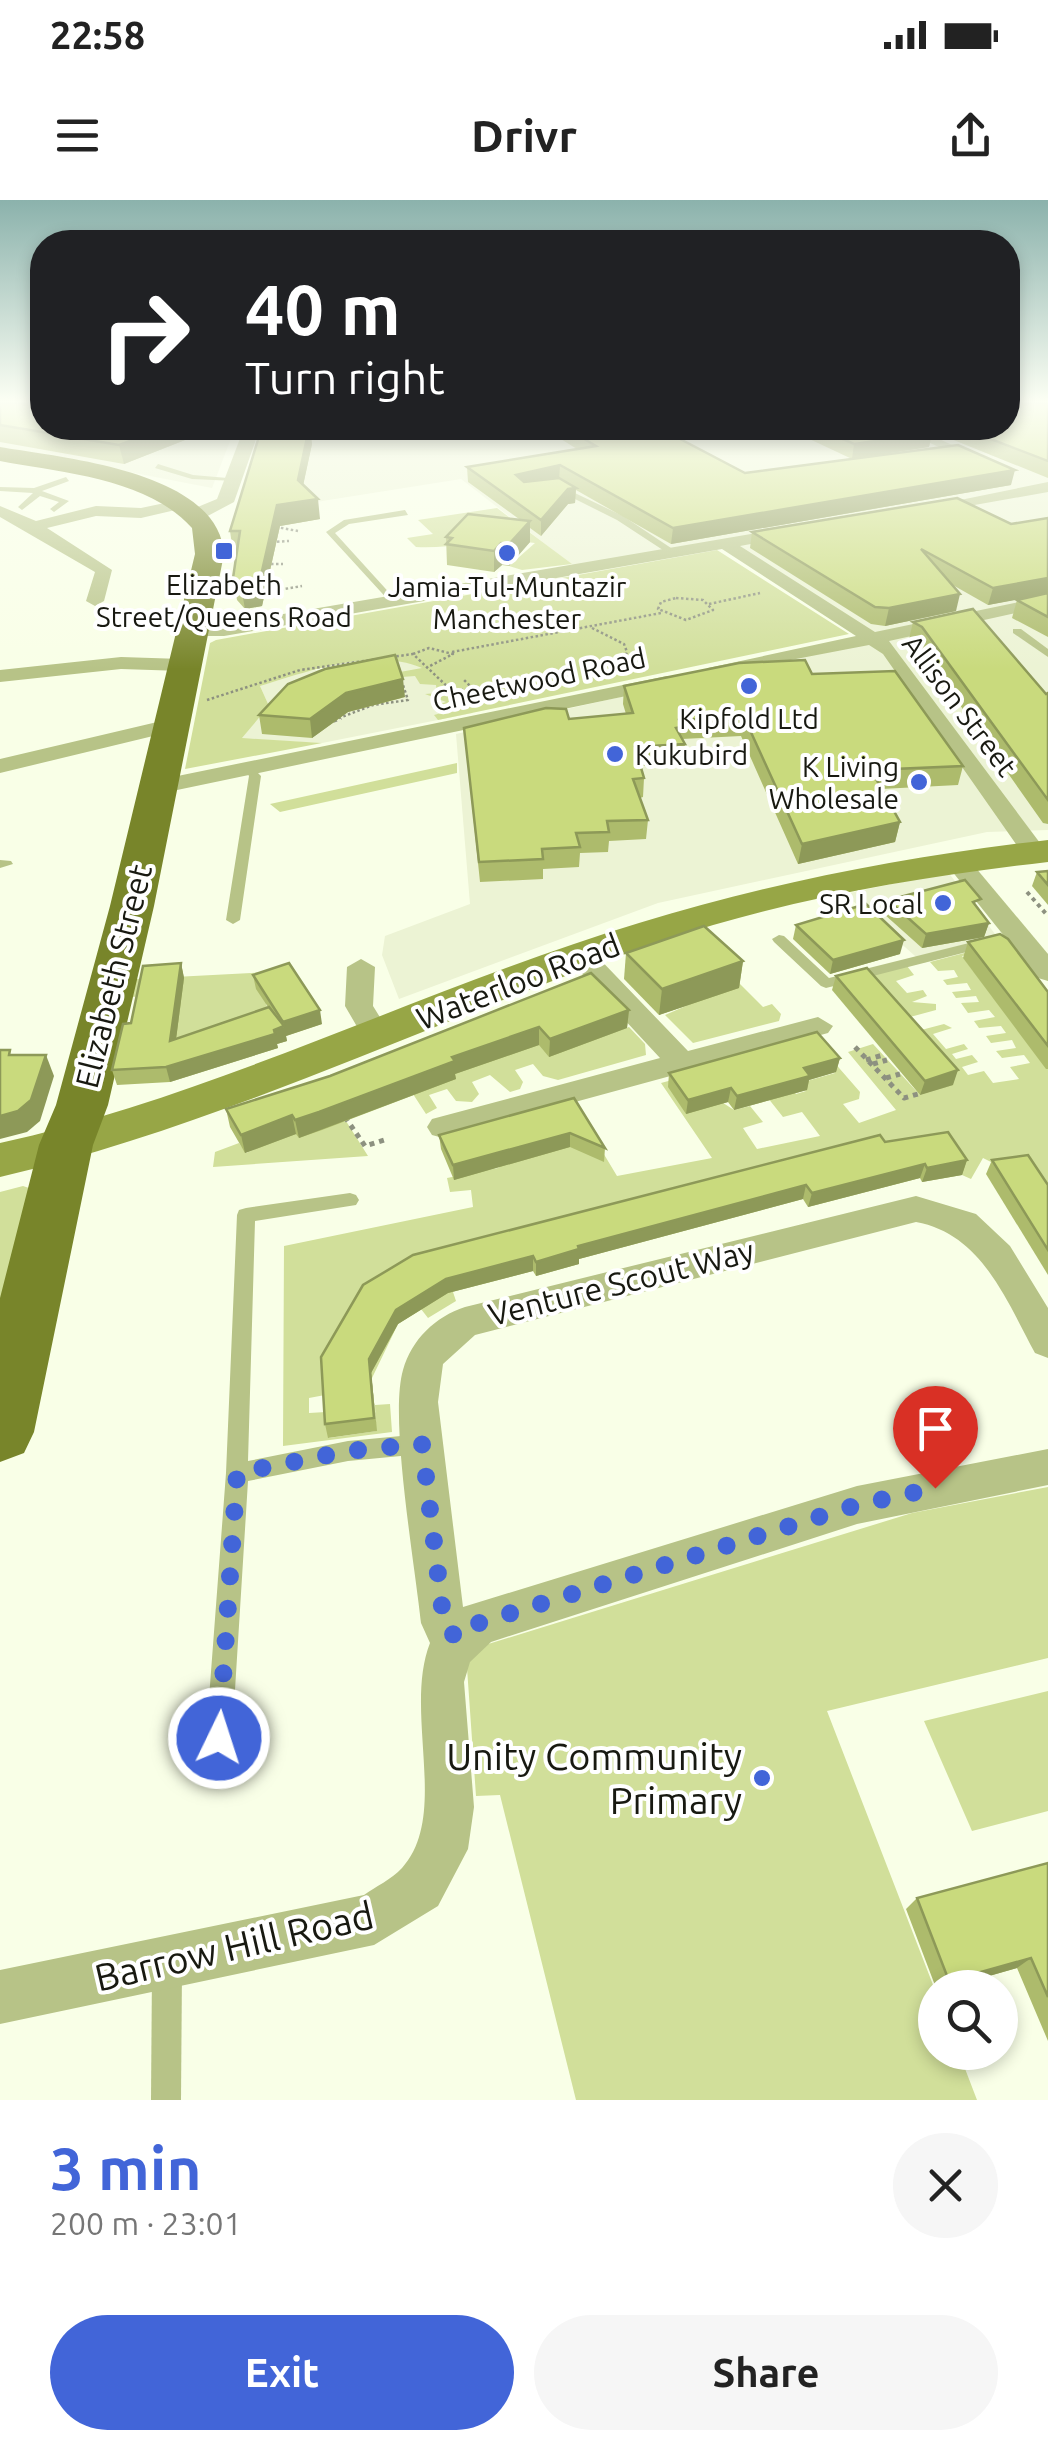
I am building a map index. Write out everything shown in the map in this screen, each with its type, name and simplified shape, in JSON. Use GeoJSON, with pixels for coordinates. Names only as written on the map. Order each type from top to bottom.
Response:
{"type":"FeatureCollection","features":[{"type":"Feature","properties":{"kind":"highway"},"geometry":{"type":"LineString","coordinates":[[145,492],[191,513]]}},
{"type":"Feature","properties":{"kind":"highway","name":"Elizabeth Street"},"geometry":{"type":"LineString","coordinates":[[0,1432],[66,1145],[82,1104],[158,787],[188,680],[210,554],[208,531],[191,513]]}},
{"type":"Feature","properties":{"kind":"main road","name":"Waterloo Road"},"geometry":{"type":"LineString","coordinates":[[0,1160],[66,1145],[376,1036],[581,956],[746,904],[956,860],[1037,865]]}},
{"type":"Feature","properties":{"kind":"street"},"geometry":{"type":"LineString","coordinates":[[34,526],[96,512],[191,513],[224,502],[228,492]]}},
{"type":"Feature","properties":{"kind":"street"},"geometry":{"type":"LineString","coordinates":[[906,512],[1030,492]]}},
{"type":"Feature","properties":{"kind":"street"},"geometry":{"type":"LineString","coordinates":[[0,511],[34,526],[103,570],[104,580],[94,601]]}},
{"type":"Feature","properties":{"kind":"street"},"geometry":{"type":"LineString","coordinates":[[0,766],[188,680],[224,630],[802,530]]}},
{"type":"Feature","properties":{"kind":"street","name":"Allison Street"},"geometry":{"type":"LineString","coordinates":[[724,543],[874,638],[895,656],[1037,865]]}},
{"type":"Feature","properties":{"kind":"street","name":"Cheetwood Road"},"geometry":{"type":"LineString","coordinates":[[158,787],[1048,601]]}},
{"type":"Feature","properties":{"kind":"street"},"geometry":{"type":"LineString","coordinates":[[0,676],[121,663],[188,680]]}},
{"type":"Feature","properties":{"kind":"street"},"geometry":{"type":"LineString","coordinates":[[956,860],[1048,972]]}},
{"type":"Feature","properties":{"kind":"street"},"geometry":{"type":"LineString","coordinates":[[581,956],[682,1062]]}},
{"type":"Feature","properties":{"kind":"street"},"geometry":{"type":"LineString","coordinates":[[360,967],[359,1006],[376,1036]]}},
{"type":"Feature","properties":{"kind":"street"},"geometry":{"type":"LineString","coordinates":[[443,1127],[682,1062],[828,1032]]}},
{"type":"Feature","properties":{"kind":"street","name":"Venture Scout Way"},"geometry":{"type":"LineString","coordinates":[[456,1638],[444,1623],[422,1444],[418,1370],[436,1342],[465,1322],[897,1211],[948,1214],[982,1234],[1048,1342]]}},
{"type":"Feature","properties":{"kind":"street"},"geometry":{"type":"LineString","coordinates":[[456,1638],[476,1624],[857,1505],[1048,1467]]}},
{"type":"Feature","properties":{"kind":"street","name":"Barrow Hill Road"},"geometry":{"type":"LineString","coordinates":[[0,1997],[374,1919],[406,1904],[431,1876],[448,1839],[452,1806],[440,1684],[445,1654],[456,1638]]}},
{"type":"Feature","properties":{"kind":"lane"},"geometry":{"type":"LineString","coordinates":[[34,492],[65,500],[54,509]]}},
{"type":"Feature","properties":{"kind":"lane"},"geometry":{"type":"LineString","coordinates":[[22,507],[37,492]]}},
{"type":"Feature","properties":{"kind":"lane"},"geometry":{"type":"LineString","coordinates":[[570,492],[672,552]]}},
{"type":"Feature","properties":{"kind":"lane"},"geometry":{"type":"LineString","coordinates":[[391,600],[330,532],[346,522],[405,513]]}},
{"type":"Feature","properties":{"kind":"lane"},"geometry":{"type":"LineString","coordinates":[[1017,631],[1048,654]]}},
{"type":"Feature","properties":{"kind":"lane"},"geometry":{"type":"LineString","coordinates":[[233,920],[255,776],[251,770]]}},
{"type":"Feature","properties":{"kind":"lane"},"geometry":{"type":"LineString","coordinates":[[778,939],[826,983],[914,954],[1018,936]]}},
{"type":"Feature","properties":{"kind":"lane"},"geometry":{"type":"LineString","coordinates":[[219,1738],[237,1473],[246,1216],[350,1200]]}},
{"type":"Feature","properties":{"kind":"lane"},"geometry":{"type":"LineString","coordinates":[[237,1473],[348,1451],[422,1444]]}},
{"type":"Feature","properties":{"kind":"lane"},"geometry":{"type":"LineString","coordinates":[[166,2100],[167,1962]]}},
{"type":"Feature","properties":{"kind":"path"},"geometry":{"type":"LineString","coordinates":[[298,522],[305,530]]}},
{"type":"Feature","properties":{"kind":"path"},"geometry":{"type":"LineString","coordinates":[[276,526],[298,532]]}},
{"type":"Feature","properties":{"kind":"path"},"geometry":{"type":"LineString","coordinates":[[271,542],[289,541]]}},
{"type":"Feature","properties":{"kind":"path"},"geometry":{"type":"LineString","coordinates":[[271,564],[283,564]]}},
{"type":"Feature","properties":{"kind":"path"},"geometry":{"type":"LineString","coordinates":[[267,578],[280,578],[274,590]]}},
{"type":"Feature","properties":{"kind":"path"},"geometry":{"type":"LineString","coordinates":[[255,594],[302,586]]}},
{"type":"Feature","properties":{"kind":"path"},"geometry":{"type":"LineString","coordinates":[[661,613],[661,602],[676,598],[709,604],[776,590]]}},
{"type":"Feature","properties":{"kind":"path"},"geometry":{"type":"LineString","coordinates":[[188,680],[300,670],[413,654],[428,648],[452,652],[661,613],[700,619],[714,610],[709,604]]}},
{"type":"Feature","properties":{"kind":"path"},"geometry":{"type":"LineString","coordinates":[[590,627],[624,644],[627,652],[620,660],[621,675]]}},
{"type":"Feature","properties":{"kind":"path"},"geometry":{"type":"LineString","coordinates":[[428,667],[447,660],[452,652]]}},
{"type":"Feature","properties":{"kind":"path"},"geometry":{"type":"LineString","coordinates":[[413,654],[453,692],[472,688],[463,679]]}},
{"type":"Feature","properties":{"kind":"path"},"geometry":{"type":"LineString","coordinates":[[330,723],[373,705],[408,700],[398,672]]}},
{"type":"Feature","properties":{"kind":"path"},"geometry":{"type":"LineString","coordinates":[[1037,865],[1048,916]]}},
{"type":"Feature","properties":{"kind":"path"},"geometry":{"type":"LineString","coordinates":[[828,1032],[873,1064],[904,1098],[918,1094]]}},
{"type":"Feature","properties":{"kind":"path"},"geometry":{"type":"LineString","coordinates":[[866,1060],[885,1058],[873,1064]]}},
{"type":"Feature","properties":{"kind":"path"},"geometry":{"type":"LineString","coordinates":[[886,1078],[900,1074]]}},
{"type":"Feature","properties":{"kind":"path"},"geometry":{"type":"LineString","coordinates":[[343,1114],[365,1146],[384,1140]]}},
{"type":"Feature","properties":{"kind":"shaded area"},"geometry":{"type":"Polygon","coordinates":[[[246,492],[381,492],[240,514],[246,492]]]}},
{"type":"Feature","properties":{"kind":"shaded area"},"geometry":{"type":"Polygon","coordinates":[[[477,492],[1048,492],[1048,830],[987,832],[658,903],[399,999],[382,955],[385,936],[470,904],[456,734],[869,641],[721,546],[580,571],[477,492]]]}},
{"type":"Feature","properties":{"kind":"shaded area"},"geometry":{"type":"Polygon","coordinates":[[[405,659],[428,670],[473,713],[322,743],[241,739],[269,706],[260,686],[308,671],[405,659]]]}},
{"type":"Feature","properties":{"kind":"shaded area"},"geometry":{"type":"Polygon","coordinates":[[[948,872],[1001,942],[923,963],[845,894],[948,872]]]}},
{"type":"Feature","properties":{"kind":"green space"},"geometry":{"type":"Polygon","coordinates":[[[497,508],[572,564],[522,570],[509,566],[535,543],[505,541],[416,547],[407,538],[433,534],[418,520],[497,508]]]}},
{"type":"Feature","properties":{"kind":"green space"},"geometry":{"type":"Polygon","coordinates":[[[717,550],[849,634],[438,720],[434,715],[448,711],[431,707],[446,702],[425,694],[437,693],[436,685],[420,684],[415,676],[402,677],[400,672],[422,668],[383,660],[341,664],[260,686],[269,706],[242,738],[322,743],[185,769],[210,643],[216,640],[717,550]]]}},
{"type":"Feature","properties":{"kind":"green space"},"geometry":{"type":"Polygon","coordinates":[[[457,763],[457,773],[280,812],[270,804],[457,763]]]}},
{"type":"Feature","properties":{"kind":"green space"},"geometry":{"type":"Polygon","coordinates":[[[991,946],[994,951],[962,956],[1048,1069],[1048,1218],[993,1163],[983,1158],[971,1179],[962,1175],[942,1146],[449,1280],[456,1301],[428,1318],[421,1309],[441,1296],[372,1295],[398,1324],[372,1378],[325,1384],[325,1395],[309,1398],[309,1413],[326,1412],[329,1438],[376,1431],[375,1405],[390,1404],[392,1432],[283,1446],[284,1246],[473,1207],[471,1190],[450,1192],[447,1178],[498,1168],[575,1106],[617,1176],[712,1158],[661,1083],[683,1077],[734,1110],[750,1106],[763,1122],[743,1128],[757,1149],[820,1136],[802,1112],[783,1117],[764,1093],[789,1085],[796,1094],[806,1091],[800,1083],[835,1073],[833,1061],[860,1092],[859,1099],[843,1104],[859,1123],[896,1110],[848,1052],[873,1044],[920,1095],[952,1085],[906,1034],[944,1024],[952,1028],[933,1034],[946,1049],[964,1044],[968,1049],[952,1054],[956,1059],[972,1055],[978,1062],[962,1067],[968,1075],[984,1071],[993,1083],[1019,1079],[1010,1067],[1030,1063],[1024,1055],[1002,1058],[996,1051],[1016,1048],[1012,1040],[991,1043],[986,1036],[1006,1033],[1001,1026],[979,1028],[974,1021],[995,1017],[989,1010],[968,1013],[961,1003],[979,1002],[976,996],[956,998],[952,992],[971,990],[967,983],[947,985],[943,980],[958,977],[954,970],[938,971],[930,962],[991,946]]]}},
{"type":"Feature","properties":{"kind":"green space"},"geometry":{"type":"Polygon","coordinates":[[[907,966],[914,975],[896,981],[907,993],[923,990],[927,996],[912,1002],[936,1004],[936,1010],[899,1020],[861,980],[829,987],[907,966]]]}},
{"type":"Feature","properties":{"kind":"green space"},"geometry":{"type":"Polygon","coordinates":[[[288,971],[266,1004],[273,1021],[170,1039],[184,978],[147,980],[144,996],[132,997],[136,979],[288,971]]]}},
{"type":"Feature","properties":{"kind":"green space"},"geometry":{"type":"Polygon","coordinates":[[[739,983],[763,1007],[772,1004],[781,1014],[779,1021],[693,1043],[665,1015],[739,983]]]}},
{"type":"Feature","properties":{"kind":"green space"},"geometry":{"type":"Polygon","coordinates":[[[507,1014],[574,1047],[629,1027],[645,1044],[646,1055],[558,1080],[543,1076],[533,1064],[515,1070],[523,1082],[520,1089],[510,1092],[490,1075],[472,1082],[479,1094],[472,1102],[456,1101],[447,1089],[429,1095],[437,1108],[426,1114],[413,1094],[453,1075],[507,1014]]]}},
{"type":"Feature","properties":{"kind":"green space"},"geometry":{"type":"Polygon","coordinates":[[[346,1121],[368,1156],[213,1167],[215,1152],[239,1143],[246,1153],[291,1134],[346,1121]]]}},
{"type":"Feature","properties":{"kind":"green space"},"geometry":{"type":"Polygon","coordinates":[[[29,1188],[0,1317],[0,1192],[29,1188]]]}},
{"type":"Feature","properties":{"kind":"green space","name":"Unity Community Primary"},"geometry":{"type":"Polygon","coordinates":[[[1048,1487],[1048,1658],[827,1711],[927,1970],[918,1970],[918,2070],[966,2070],[977,2100],[576,2100],[500,1795],[476,1796],[467,1668],[472,1655],[485,1645],[912,1513],[1048,1487]]]}},
{"type":"Feature","properties":{"kind":"green space"},"geometry":{"type":"Polygon","coordinates":[[[1048,1691],[1048,1811],[972,1831],[924,1721],[1048,1691]]]}},
{"type":"Feature","properties":{"kind":"building"},"geometry":{"type":"Polygon","coordinates":[[[242,492],[310,492],[318,499],[277,505],[259,584],[241,587],[233,578],[240,531],[230,531],[242,492]]]}},
{"type":"Feature","properties":{"kind":"building"},"geometry":{"type":"Polygon","coordinates":[[[501,492],[566,492],[541,520],[501,492]]]}},
{"type":"Feature","properties":{"kind":"building"},"geometry":{"type":"Polygon","coordinates":[[[608,492],[887,492],[673,528],[608,492]]]}},
{"type":"Feature","properties":{"kind":"building"},"geometry":{"type":"Polygon","coordinates":[[[957,498],[1011,524],[1048,518],[1048,578],[993,588],[921,549],[960,594],[889,608],[875,607],[752,532],[957,498]]]}},
{"type":"Feature","properties":{"kind":"building"},"geometry":{"type":"Polygon","coordinates":[[[468,514],[530,521],[509,544],[501,543],[494,551],[446,544],[452,538],[446,537],[468,514]]]}},
{"type":"Feature","properties":{"kind":"building"},"geometry":{"type":"Polygon","coordinates":[[[1048,593],[1048,617],[1017,600],[1048,593]]]}},
{"type":"Feature","properties":{"kind":"building"},"geometry":{"type":"Polygon","coordinates":[[[973,609],[1048,693],[1048,800],[922,627],[913,622],[973,609]]]}},
{"type":"Feature","properties":{"kind":"building"},"geometry":{"type":"Polygon","coordinates":[[[395,655],[403,679],[346,693],[310,719],[259,715],[288,684],[325,669],[395,655]]]}},
{"type":"Feature","properties":{"kind":"building"},"geometry":{"type":"Polygon","coordinates":[[[805,660],[812,674],[895,671],[963,766],[871,770],[900,822],[802,844],[744,717],[679,720],[682,727],[676,728],[685,744],[635,747],[644,778],[633,779],[648,820],[607,821],[609,832],[576,833],[580,847],[542,849],[543,859],[479,862],[464,728],[546,708],[566,709],[569,719],[633,713],[624,686],[739,663],[805,660]]]}},
{"type":"Feature","properties":{"kind":"building"},"geometry":{"type":"Polygon","coordinates":[[[1048,871],[1048,885],[1037,872],[1048,871]]]}},
{"type":"Feature","properties":{"kind":"building"},"geometry":{"type":"Polygon","coordinates":[[[965,880],[981,899],[973,902],[989,923],[926,934],[888,900],[965,880]]]}},
{"type":"Feature","properties":{"kind":"building"},"geometry":{"type":"Polygon","coordinates":[[[866,904],[904,940],[833,960],[796,925],[866,904]]]}},
{"type":"Feature","properties":{"kind":"building"},"geometry":{"type":"Polygon","coordinates":[[[704,926],[743,961],[662,989],[626,953],[704,926]]]}},
{"type":"Feature","properties":{"kind":"building"},"geometry":{"type":"Polygon","coordinates":[[[1000,934],[1048,992],[1048,1046],[968,942],[1000,934]]]}},
{"type":"Feature","properties":{"kind":"building"},"geometry":{"type":"Polygon","coordinates":[[[181,963],[170,1041],[269,1007],[284,1026],[274,1030],[275,1034],[166,1067],[112,1070],[123,1024],[131,1023],[143,966],[181,963]]]}},
{"type":"Feature","properties":{"kind":"building"},"geometry":{"type":"Polygon","coordinates":[[[289,963],[320,1010],[283,1022],[253,975],[289,963]]]}},
{"type":"Feature","properties":{"kind":"building"},"geometry":{"type":"Polygon","coordinates":[[[867,968],[958,1070],[925,1081],[836,976],[867,968]]]}},
{"type":"Feature","properties":{"kind":"building"},"geometry":{"type":"Polygon","coordinates":[[[591,973],[629,1010],[550,1039],[539,1027],[452,1057],[455,1061],[319,1112],[295,1120],[292,1115],[241,1135],[226,1109],[330,1076],[591,973]]]}},
{"type":"Feature","properties":{"kind":"building"},"geometry":{"type":"Polygon","coordinates":[[[817,1032],[840,1058],[804,1068],[810,1076],[737,1096],[731,1088],[688,1100],[669,1073],[817,1032]]]}},
{"type":"Feature","properties":{"kind":"building"},"geometry":{"type":"Polygon","coordinates":[[[0,1050],[10,1050],[9,1055],[46,1055],[31,1100],[18,1111],[0,1116],[0,1050]]]}},
{"type":"Feature","properties":{"kind":"building"},"geometry":{"type":"Polygon","coordinates":[[[574,1098],[605,1148],[570,1133],[453,1165],[439,1135],[574,1098]]]}},
{"type":"Feature","properties":{"kind":"building"},"geometry":{"type":"Polygon","coordinates":[[[948,1132],[967,1160],[927,1168],[925,1164],[812,1193],[806,1185],[578,1246],[579,1249],[536,1262],[533,1256],[446,1279],[396,1310],[369,1359],[374,1418],[325,1424],[321,1357],[363,1285],[413,1255],[880,1135],[885,1142],[948,1132]]]}},
{"type":"Feature","properties":{"kind":"building"},"geometry":{"type":"Polygon","coordinates":[[[1028,1155],[1048,1185],[1048,1250],[992,1160],[1028,1155]]]}},
{"type":"Feature","properties":{"kind":"building"},"geometry":{"type":"Polygon","coordinates":[[[1048,1863],[1048,1997],[1031,1958],[988,1970],[945,1970],[917,1898],[1048,1863]]]}},
{"type":"Feature","properties":{"kind":"place","name":"Elizabeth Street/Queens Road"},"geometry":{"type":"Point","coordinates":[224,551]}},
{"type":"Feature","properties":{"kind":"place","name":"Jamia-Tul-Muntazir Manchester"},"geometry":{"type":"Point","coordinates":[507,553]}},
{"type":"Feature","properties":{"kind":"place","name":"Kipfold Ltd"},"geometry":{"type":"Point","coordinates":[749,686]}},
{"type":"Feature","properties":{"kind":"place","name":"Kukubird"},"geometry":{"type":"Point","coordinates":[615,754]}},
{"type":"Feature","properties":{"kind":"place","name":"K Living Wholesale"},"geometry":{"type":"Point","coordinates":[919,782]}},
{"type":"Feature","properties":{"kind":"place","name":"SR Local"},"geometry":{"type":"Point","coordinates":[943,903]}},
{"type":"Feature","properties":{"kind":"place","name":"Unity Community Primary"},"geometry":{"type":"Point","coordinates":[762,1778]}},
{"type":"Feature","properties":{"kind":"route"},"geometry":{"type":"LineString","coordinates":[[219,1738],[237,1473],[348,1451],[422,1444],[444,1623],[456,1638],[476,1624],[857,1505],[935,1488]]}}]}
